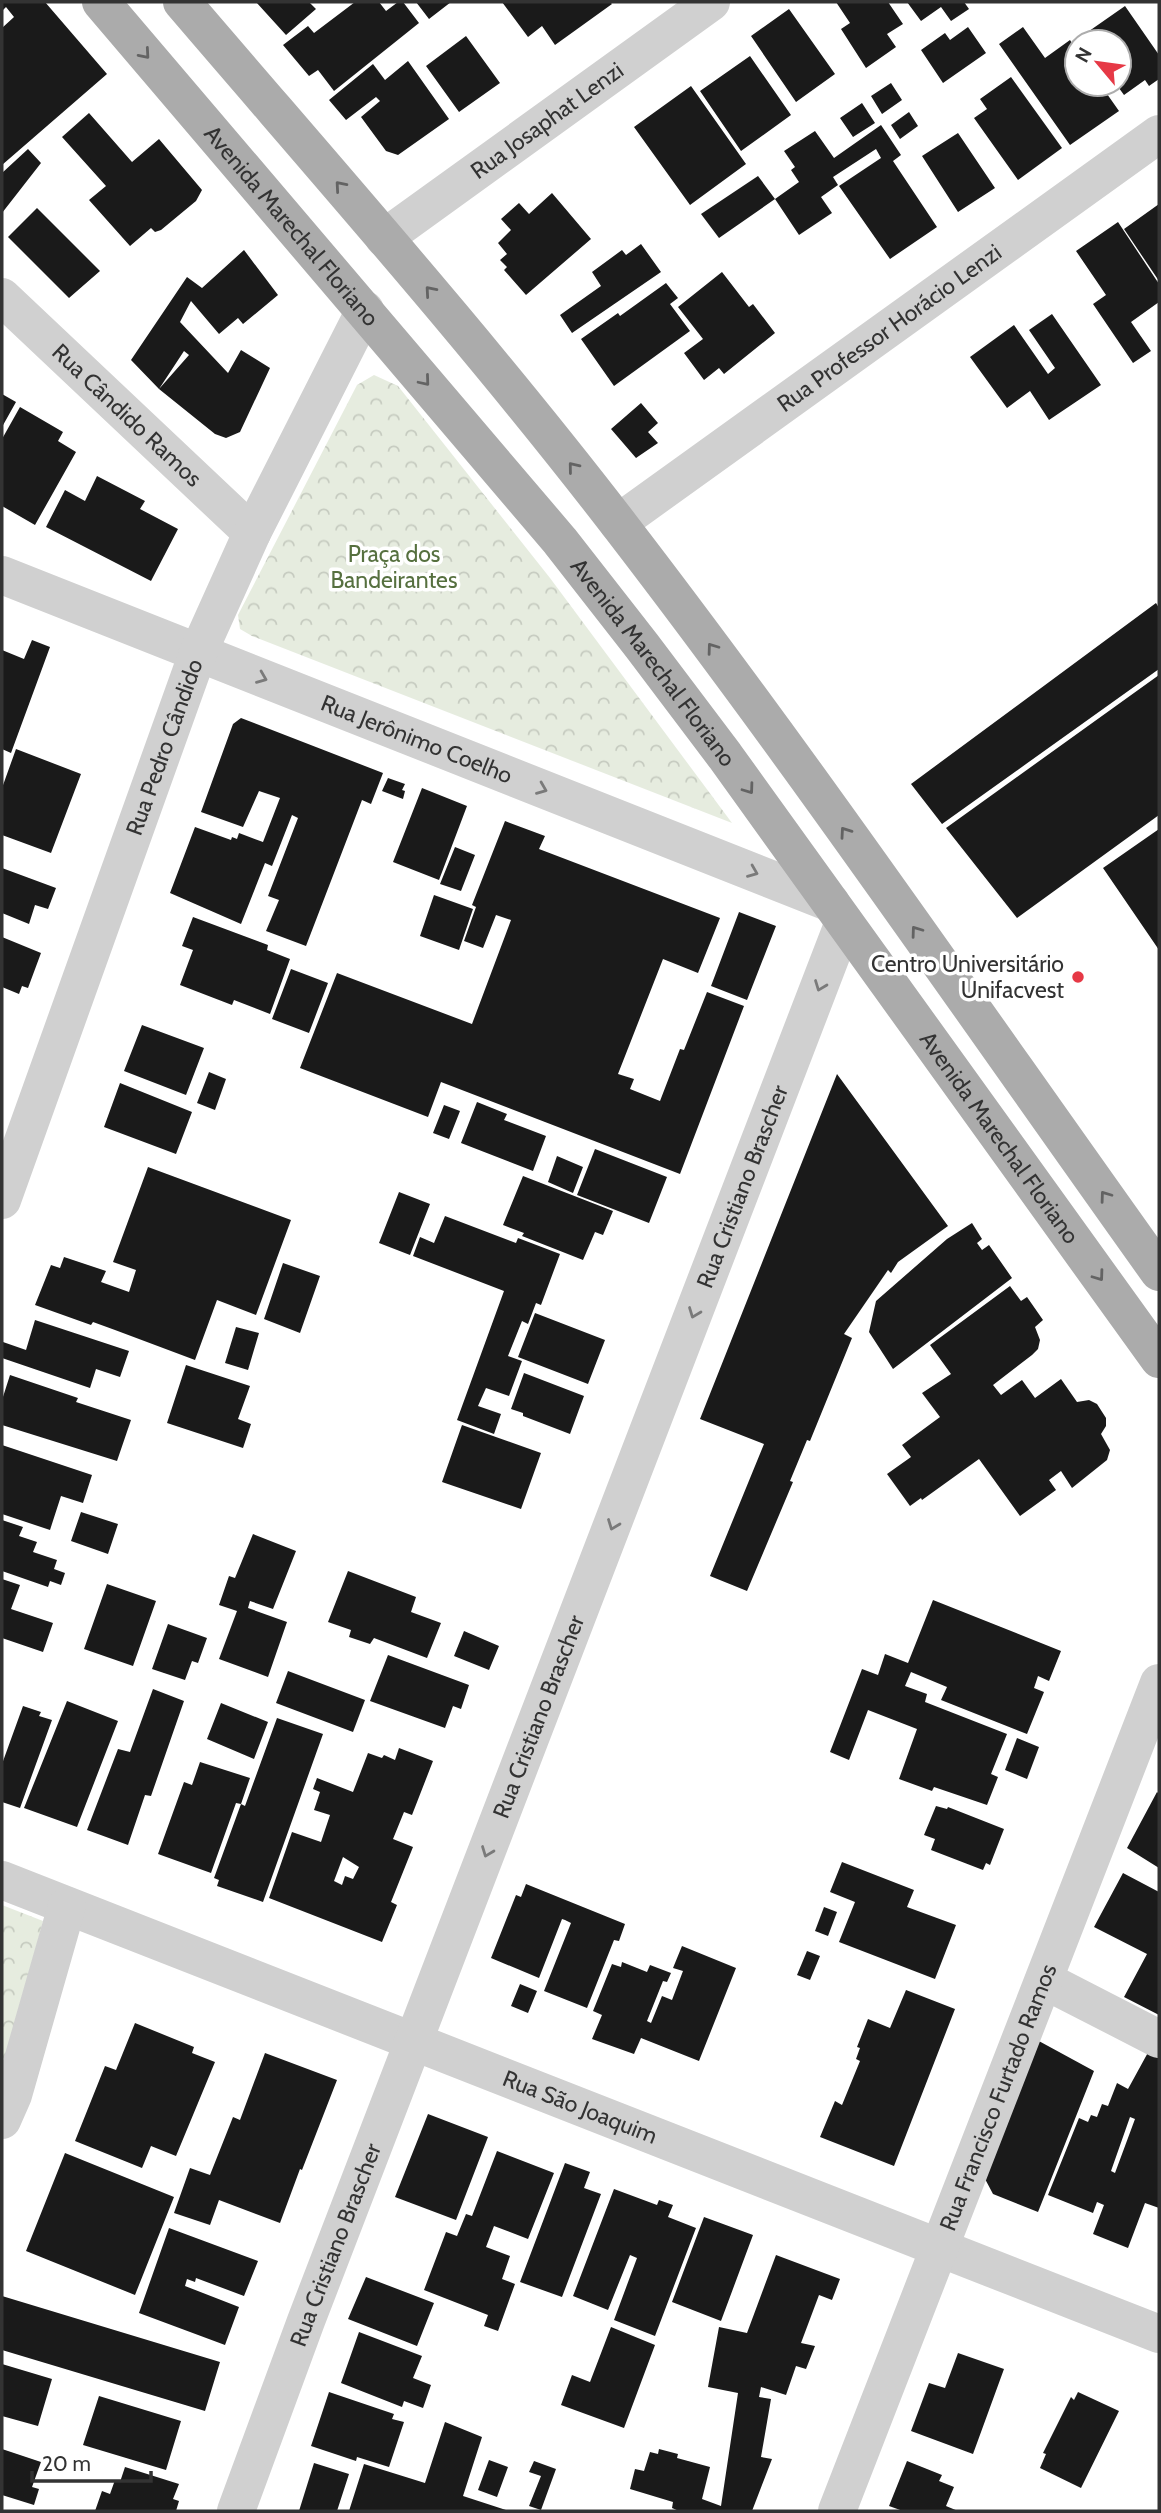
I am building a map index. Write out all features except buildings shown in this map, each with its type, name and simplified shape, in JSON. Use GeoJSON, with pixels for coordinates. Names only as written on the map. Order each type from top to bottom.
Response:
{"type":"FeatureCollection","features":[{"type":"Feature","properties":{"kind":"main road","name":"Avenida Marechal Floriano"},"geometry":{"type":"LineString","coordinates":[[101,2],[365,310],[584,572],[708,734],[1159,1359]]}},
{"type":"Feature","properties":{"kind":"main road"},"geometry":{"type":"LineString","coordinates":[[182,2],[447,311],[618,523],[768,723],[1159,1272]]}},
{"type":"Feature","properties":{"kind":"street","name":"Rua Josaphat Lenzi"},"geometry":{"type":"LineString","coordinates":[[384,238],[711,2]]}},
{"type":"Feature","properties":{"kind":"street","name":"Rua Professor Horácio Lenzi"},"geometry":{"type":"LineString","coordinates":[[618,523],[1159,134]]}},
{"type":"Feature","properties":{"kind":"street","name":"Rua Cândido Ramos"},"geometry":{"type":"LineString","coordinates":[[2,297],[252,533]]}},
{"type":"Feature","properties":{"kind":"street","name":"Rua Pedro Cândido"},"geometry":{"type":"LineString","coordinates":[[2,1200],[198,653],[252,533],[365,310]]}},
{"type":"Feature","properties":{"kind":"street","name":"Rua Jerônimo Coelho"},"geometry":{"type":"LineString","coordinates":[[2,575],[838,913]]}},
{"type":"Feature","properties":{"kind":"street","name":"Rua Cristiano Brascher"},"geometry":{"type":"LineString","coordinates":[[236,2511],[838,913]]}},
{"type":"Feature","properties":{"kind":"street","name":"Rua Francisco Furtado Ramos"},"geometry":{"type":"LineString","coordinates":[[837,2511],[1159,1683]]}},
{"type":"Feature","properties":{"kind":"street","name":"Rua São Joaquim"},"geometry":{"type":"LineString","coordinates":[[2,1880],[1159,2334]]}},
{"type":"Feature","properties":{"kind":"street"},"geometry":{"type":"LineString","coordinates":[[2,2120],[13,2095],[68,1906]]}},
{"type":"Feature","properties":{"kind":"street"},"geometry":{"type":"LineString","coordinates":[[1044,1980],[1159,2039]]}},
{"type":"Feature","properties":{"kind":"green space","name":"Praça dos Bandeirantes"},"geometry":{"type":"Polygon","coordinates":[[[374,375],[398,386],[550,578],[732,823],[252,636],[240,629],[238,615],[357,385],[374,375]]]}},
{"type":"Feature","properties":{"kind":"green space"},"geometry":{"type":"Polygon","coordinates":[[[2,1905],[43,1921],[2,2083],[2,1905]]]}},
{"type":"Feature","properties":{"kind":"place","name":"Centro Universitário Unifacvest"},"geometry":{"type":"Point","coordinates":[1078,977]}}]}
